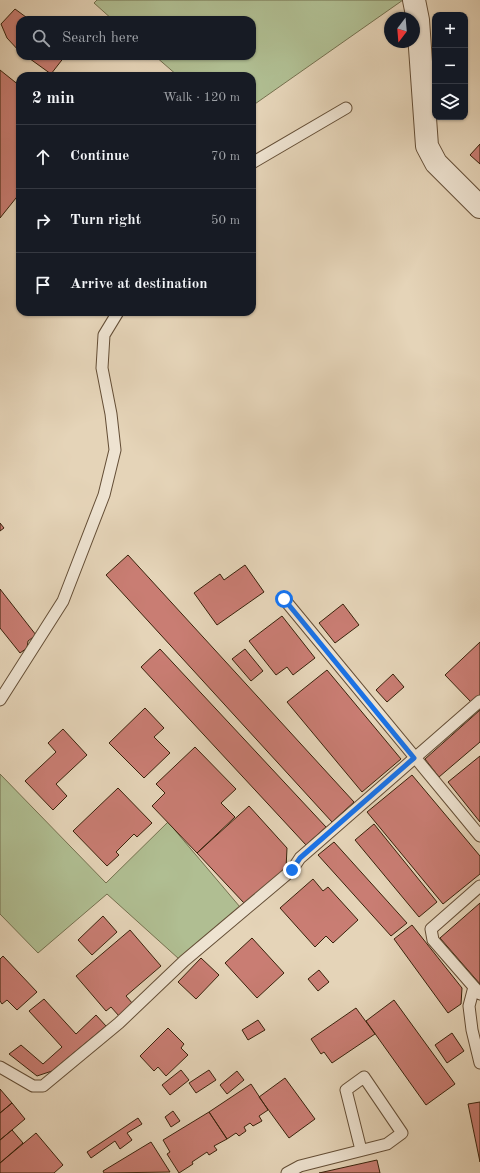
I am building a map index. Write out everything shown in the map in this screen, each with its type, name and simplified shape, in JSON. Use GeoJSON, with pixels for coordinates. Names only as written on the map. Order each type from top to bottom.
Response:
{"type":"FeatureCollection","features":[{"type":"Feature","properties":{"kind":"street"},"geometry":{"type":"LineString","coordinates":[[414,0],[418,20],[427,146],[436,163],[480,207]]}},
{"type":"Feature","properties":{"kind":"lane"},"geometry":{"type":"LineString","coordinates":[[256,161],[346,108]]}},
{"type":"Feature","properties":{"kind":"lane"},"geometry":{"type":"LineString","coordinates":[[0,700],[63,601],[104,495],[115,450],[112,414],[102,368],[104,335],[116,316]]}},
{"type":"Feature","properties":{"kind":"lane"},"geometry":{"type":"LineString","coordinates":[[284,599],[480,836]]}},
{"type":"Feature","properties":{"kind":"lane"},"geometry":{"type":"LineString","coordinates":[[0,1067],[33,1086],[43,1086],[119,1023],[184,961],[292,870],[300,858],[480,701]]}},
{"type":"Feature","properties":{"kind":"lane"},"geometry":{"type":"LineString","coordinates":[[480,886],[431,929],[433,940],[477,991],[470,1006],[472,1030],[480,1063]]}},
{"type":"Feature","properties":{"kind":"lane"},"geometry":{"type":"LineString","coordinates":[[287,1173],[300,1166],[387,1144],[402,1133],[364,1077],[346,1090],[362,1150]]}},
{"type":"Feature","properties":{"kind":"green space"},"geometry":{"type":"Polygon","coordinates":[[[97,0],[403,0],[256,103],[256,72],[173,72],[160,60],[256,60],[256,16],[109,16],[94,3],[97,0]]]}},
{"type":"Feature","properties":{"kind":"green space"},"geometry":{"type":"Polygon","coordinates":[[[0,774],[106,883],[168,822],[240,907],[179,959],[107,894],[38,953],[0,914],[0,774]]]}},
{"type":"Feature","properties":{"kind":"building"},"geometry":{"type":"Polygon","coordinates":[[[15,9],[25,16],[16,16],[16,48],[7,38],[1,24],[15,9]]]}},
{"type":"Feature","properties":{"kind":"building"},"geometry":{"type":"Polygon","coordinates":[[[32,60],[62,60],[53,72],[48,72],[32,60]]]}},
{"type":"Feature","properties":{"kind":"building"},"geometry":{"type":"Polygon","coordinates":[[[0,70],[16,83],[16,198],[0,218],[0,70]]]}},
{"type":"Feature","properties":{"kind":"building"},"geometry":{"type":"Polygon","coordinates":[[[480,144],[480,164],[470,155],[480,144]]]}},
{"type":"Feature","properties":{"kind":"building"},"geometry":{"type":"Polygon","coordinates":[[[0,523],[4,528],[0,531],[0,523]]]}},
{"type":"Feature","properties":{"kind":"building"},"geometry":{"type":"Polygon","coordinates":[[[128,555],[354,802],[332,822],[106,575],[128,555]]]}},
{"type":"Feature","properties":{"kind":"building"},"geometry":{"type":"Polygon","coordinates":[[[245,565],[264,592],[217,625],[194,593],[220,574],[224,580],[245,565]]]}},
{"type":"Feature","properties":{"kind":"building"},"geometry":{"type":"Polygon","coordinates":[[[0,589],[36,635],[28,641],[27,648],[20,653],[0,628],[0,589]]]}},
{"type":"Feature","properties":{"kind":"building"},"geometry":{"type":"Polygon","coordinates":[[[343,604],[359,625],[335,643],[319,623],[343,604]]]}},
{"type":"Feature","properties":{"kind":"building"},"geometry":{"type":"Polygon","coordinates":[[[282,616],[315,658],[293,675],[287,667],[276,675],[249,641],[282,616]]]}},
{"type":"Feature","properties":{"kind":"building"},"geometry":{"type":"Polygon","coordinates":[[[480,642],[480,695],[471,702],[445,675],[480,642]]]}},
{"type":"Feature","properties":{"kind":"building"},"geometry":{"type":"Polygon","coordinates":[[[160,649],[326,827],[306,845],[141,667],[160,649]]]}},
{"type":"Feature","properties":{"kind":"building"},"geometry":{"type":"Polygon","coordinates":[[[245,649],[263,671],[251,681],[232,659],[245,649]]]}},
{"type":"Feature","properties":{"kind":"building"},"geometry":{"type":"Polygon","coordinates":[[[327,670],[401,759],[362,792],[287,702],[327,670]]]}},
{"type":"Feature","properties":{"kind":"building"},"geometry":{"type":"Polygon","coordinates":[[[393,674],[404,687],[387,702],[376,690],[393,674]]]}},
{"type":"Feature","properties":{"kind":"building"},"geometry":{"type":"Polygon","coordinates":[[[145,708],[164,728],[154,737],[170,753],[144,778],[109,743],[145,708]]]}},
{"type":"Feature","properties":{"kind":"building"},"geometry":{"type":"Polygon","coordinates":[[[480,710],[480,742],[439,777],[425,759],[480,710]]]}},
{"type":"Feature","properties":{"kind":"building"},"geometry":{"type":"Polygon","coordinates":[[[63,729],[87,755],[56,784],[67,796],[53,810],[25,781],[56,752],[48,743],[63,729]]]}},
{"type":"Feature","properties":{"kind":"building"},"geometry":{"type":"Polygon","coordinates":[[[195,747],[236,789],[221,803],[235,817],[197,853],[152,806],[165,793],[156,784],[195,747]]]}},
{"type":"Feature","properties":{"kind":"building"},"geometry":{"type":"Polygon","coordinates":[[[480,756],[480,822],[448,782],[480,756]]]}},
{"type":"Feature","properties":{"kind":"building"},"geometry":{"type":"Polygon","coordinates":[[[412,775],[480,856],[480,874],[443,904],[367,812],[412,775]]]}},
{"type":"Feature","properties":{"kind":"building"},"geometry":{"type":"Polygon","coordinates":[[[118,788],[152,823],[137,837],[134,834],[116,852],[119,855],[107,866],[73,831],[118,788]]]}},
{"type":"Feature","properties":{"kind":"building"},"geometry":{"type":"Polygon","coordinates":[[[249,806],[287,848],[286,869],[244,903],[197,853],[249,806]]]}},
{"type":"Feature","properties":{"kind":"building"},"geometry":{"type":"Polygon","coordinates":[[[374,824],[437,902],[419,917],[355,840],[374,824]]]}},
{"type":"Feature","properties":{"kind":"building"},"geometry":{"type":"Polygon","coordinates":[[[334,842],[407,923],[391,936],[318,855],[334,842]]]}},
{"type":"Feature","properties":{"kind":"building"},"geometry":{"type":"Polygon","coordinates":[[[313,879],[323,891],[328,887],[358,920],[333,943],[326,936],[315,947],[280,908],[313,879]]]}},
{"type":"Feature","properties":{"kind":"building"},"geometry":{"type":"Polygon","coordinates":[[[480,903],[480,984],[440,938],[480,903]]]}},
{"type":"Feature","properties":{"kind":"building"},"geometry":{"type":"Polygon","coordinates":[[[103,916],[117,932],[92,955],[78,940],[103,916]]]}},
{"type":"Feature","properties":{"kind":"building"},"geometry":{"type":"Polygon","coordinates":[[[412,925],[462,988],[461,1004],[448,1013],[394,939],[412,925]]]}},
{"type":"Feature","properties":{"kind":"building"},"geometry":{"type":"Polygon","coordinates":[[[130,930],[161,966],[126,996],[133,1004],[119,1016],[111,1007],[106,1011],[76,976],[130,930]]]}},
{"type":"Feature","properties":{"kind":"building"},"geometry":{"type":"Polygon","coordinates":[[[252,938],[284,973],[257,998],[225,963],[252,938]]]}},
{"type":"Feature","properties":{"kind":"building"},"geometry":{"type":"Polygon","coordinates":[[[3,956],[37,992],[17,1010],[7,1000],[2,1004],[0,1001],[0,959],[3,956]]]}},
{"type":"Feature","properties":{"kind":"building"},"geometry":{"type":"Polygon","coordinates":[[[201,958],[219,975],[196,999],[178,982],[201,958]]]}},
{"type":"Feature","properties":{"kind":"building"},"geometry":{"type":"Polygon","coordinates":[[[319,970],[329,982],[318,991],[308,979],[319,970]]]}},
{"type":"Feature","properties":{"kind":"building"},"geometry":{"type":"Polygon","coordinates":[[[44,999],[76,1034],[96,1015],[106,1026],[52,1071],[37,1076],[9,1054],[21,1045],[43,1064],[62,1047],[29,1011],[44,999]]]}},
{"type":"Feature","properties":{"kind":"building"},"geometry":{"type":"Polygon","coordinates":[[[394,1000],[455,1084],[426,1105],[366,1021],[394,1000]]]}},
{"type":"Feature","properties":{"kind":"building"},"geometry":{"type":"Polygon","coordinates":[[[356,1008],[375,1034],[332,1063],[324,1052],[321,1054],[311,1039],[356,1008]]]}},
{"type":"Feature","properties":{"kind":"building"},"geometry":{"type":"Polygon","coordinates":[[[258,1020],[265,1030],[248,1040],[242,1030],[258,1020]]]}},
{"type":"Feature","properties":{"kind":"building"},"geometry":{"type":"Polygon","coordinates":[[[168,1028],[184,1044],[181,1048],[188,1055],[166,1076],[158,1067],[154,1071],[140,1056],[168,1028]]]}},
{"type":"Feature","properties":{"kind":"building"},"geometry":{"type":"Polygon","coordinates":[[[452,1033],[464,1051],[447,1063],[435,1045],[452,1033]]]}},
{"type":"Feature","properties":{"kind":"building"},"geometry":{"type":"Polygon","coordinates":[[[181,1070],[189,1080],[170,1095],[162,1085],[181,1070]]]}},
{"type":"Feature","properties":{"kind":"building"},"geometry":{"type":"Polygon","coordinates":[[[209,1070],[216,1080],[196,1093],[189,1083],[209,1070]]]}},
{"type":"Feature","properties":{"kind":"building"},"geometry":{"type":"Polygon","coordinates":[[[237,1071],[244,1080],[227,1094],[220,1085],[237,1071]]]}},
{"type":"Feature","properties":{"kind":"building"},"geometry":{"type":"Polygon","coordinates":[[[285,1078],[315,1119],[289,1138],[259,1097],[285,1078]]]}},
{"type":"Feature","properties":{"kind":"building"},"geometry":{"type":"Polygon","coordinates":[[[251,1084],[268,1110],[259,1116],[262,1121],[253,1126],[250,1123],[244,1127],[246,1131],[239,1136],[236,1133],[227,1139],[209,1112],[251,1084]]]}},
{"type":"Feature","properties":{"kind":"building"},"geometry":{"type":"Polygon","coordinates":[[[0,1089],[12,1103],[0,1113],[0,1089]]]}},
{"type":"Feature","properties":{"kind":"building"},"geometry":{"type":"Polygon","coordinates":[[[480,1102],[480,1162],[468,1104],[480,1102]]]}},
{"type":"Feature","properties":{"kind":"building"},"geometry":{"type":"Polygon","coordinates":[[[12,1103],[25,1119],[0,1140],[0,1113],[12,1103]]]}},
{"type":"Feature","properties":{"kind":"building"},"geometry":{"type":"Polygon","coordinates":[[[173,1111],[180,1121],[171,1127],[165,1117],[173,1111]]]}},
{"type":"Feature","properties":{"kind":"building"},"geometry":{"type":"Polygon","coordinates":[[[209,1112],[227,1139],[214,1146],[217,1150],[209,1155],[207,1152],[179,1173],[167,1154],[170,1152],[163,1140],[209,1112]]]}},
{"type":"Feature","properties":{"kind":"building"},"geometry":{"type":"Polygon","coordinates":[[[138,1118],[142,1124],[127,1133],[132,1140],[120,1149],[115,1141],[91,1158],[87,1152],[138,1118]]]}},
{"type":"Feature","properties":{"kind":"building"},"geometry":{"type":"Polygon","coordinates":[[[12,1130],[23,1143],[0,1163],[0,1140],[12,1130]]]}},
{"type":"Feature","properties":{"kind":"building"},"geometry":{"type":"Polygon","coordinates":[[[36,1133],[63,1165],[54,1173],[0,1173],[0,1163],[36,1133]]]}},
{"type":"Feature","properties":{"kind":"building"},"geometry":{"type":"Polygon","coordinates":[[[151,1142],[170,1172],[104,1173],[103,1171],[151,1142]]]}},
{"type":"Feature","properties":{"kind":"building"},"geometry":{"type":"Polygon","coordinates":[[[377,1160],[380,1173],[319,1173],[377,1160]]]}},
{"type":"Feature","properties":{"kind":"route"},"geometry":{"type":"LineString","coordinates":[[284,599],[414,758],[300,858],[292,870]]}}]}
